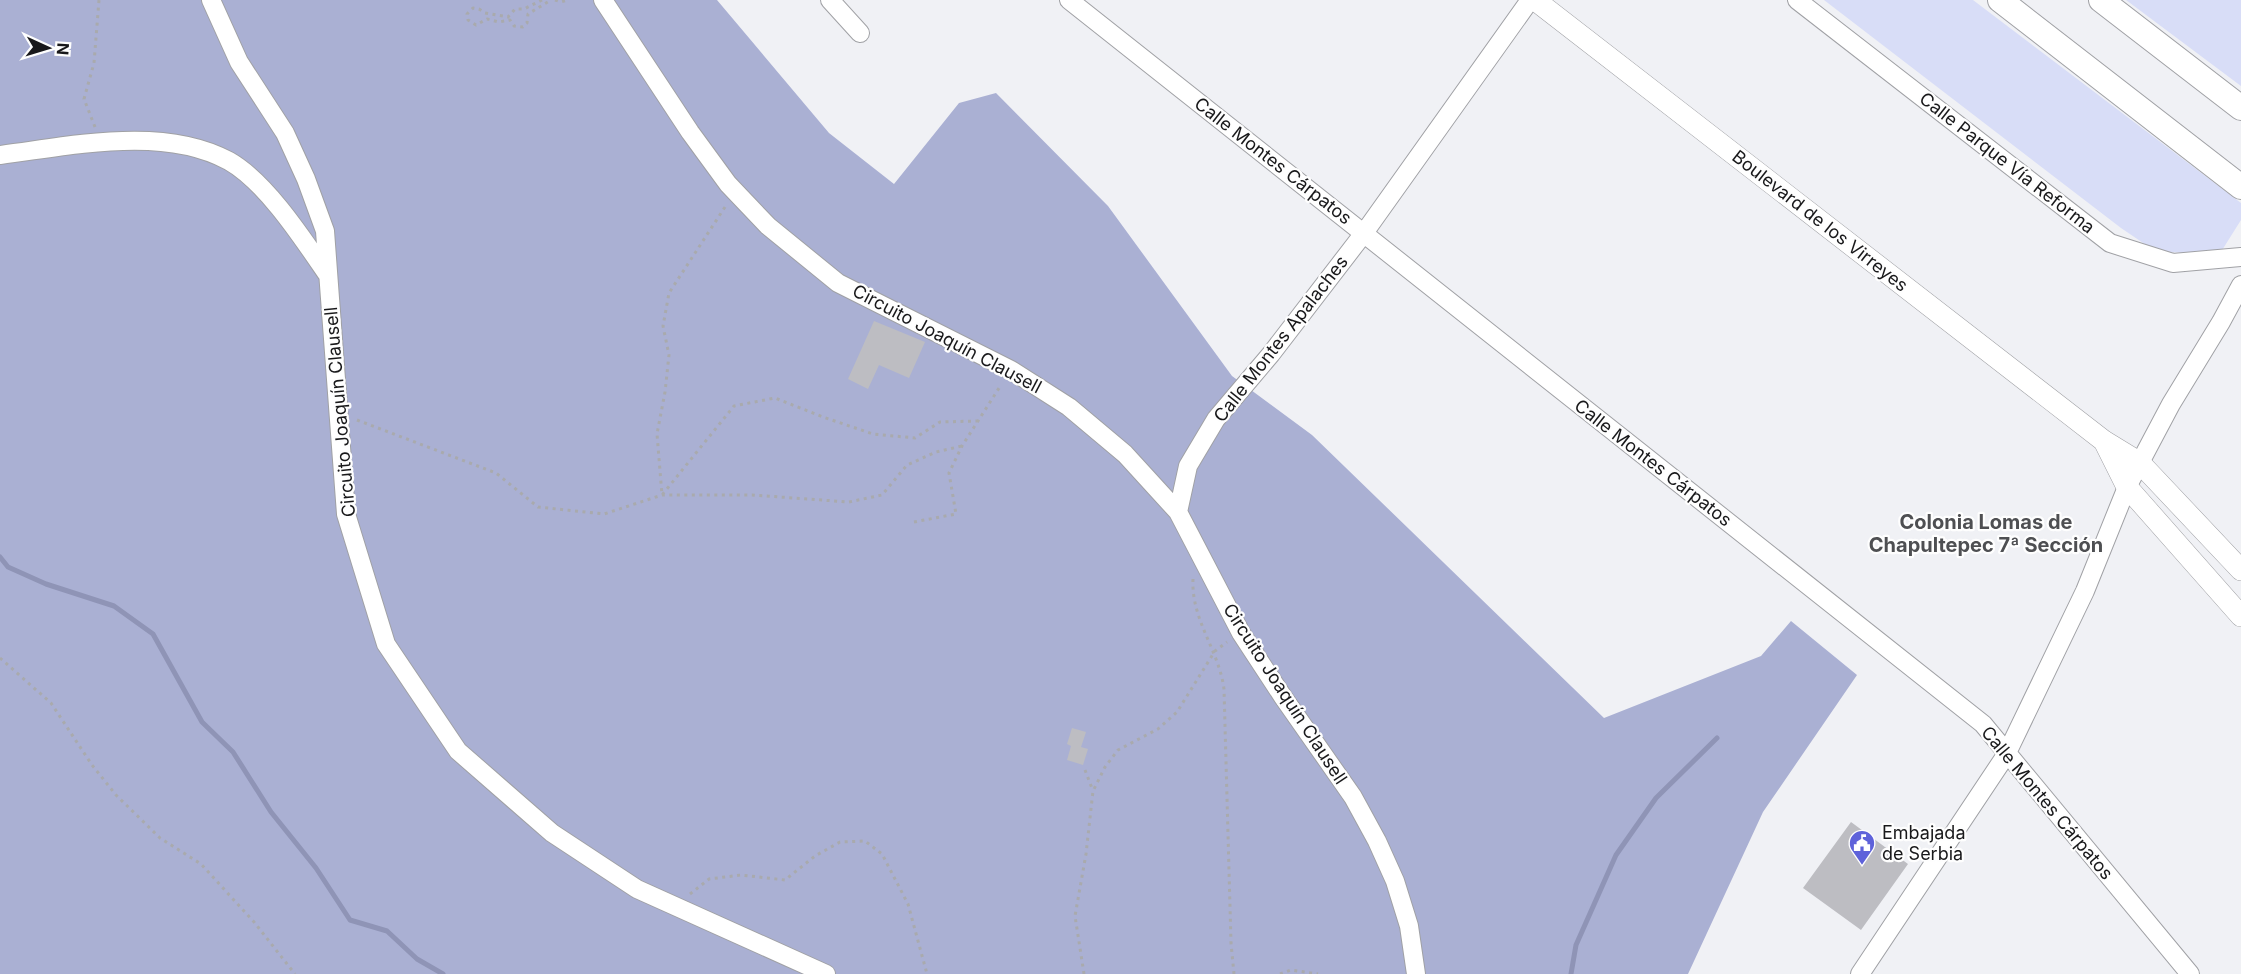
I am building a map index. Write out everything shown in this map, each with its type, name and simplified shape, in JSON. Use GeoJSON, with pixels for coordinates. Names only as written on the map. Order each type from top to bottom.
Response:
{"type":"FeatureCollection","features":[{"type":"Feature","properties":{"kind":"main road"},"geometry":{"type":"LineString","coordinates":[[2000,0],[2241,187]]}},
{"type":"Feature","properties":{"kind":"main road"},"geometry":{"type":"LineString","coordinates":[[2100,0],[2241,108]]}},
{"type":"Feature","properties":{"kind":"street","name":"Circuito Joaquín Clausell"},"geometry":{"type":"LineString","coordinates":[[211,0],[239,62],[285,133],[306,178],[325,231],[346,514],[386,644],[458,751],[552,833],[637,889],[826,974]]}},
{"type":"Feature","properties":{"kind":"street","name":"Circuito Joaquín Clausell"},"geometry":{"type":"LineString","coordinates":[[603,0],[690,132],[735,192],[768,226],[838,283],[1011,370],[1070,407],[1097,428],[1139,468],[1178,512],[1241,633],[1283,698],[1353,797],[1377,841],[1395,881],[1409,926],[1416,974]]}},
{"type":"Feature","properties":{"kind":"street"},"geometry":{"type":"LineString","coordinates":[[831,0],[860,33]]}},
{"type":"Feature","properties":{"kind":"street","name":"Calle Montes Cárpatos"},"geometry":{"type":"LineString","coordinates":[[1069,0],[1983,724],[2006,755],[2190,974]]}},
{"type":"Feature","properties":{"kind":"street","name":"Calle Montes Apalaches"},"geometry":{"type":"LineString","coordinates":[[1178,512],[1188,466],[1216,419],[1271,354],[1364,233],[1530,0]]}},
{"type":"Feature","properties":{"kind":"street","name":"Boulevard de los Virreyes"},"geometry":{"type":"LineString","coordinates":[[1535,0],[2104,441],[2140,463],[2241,570]]}},
{"type":"Feature","properties":{"kind":"street","name":"Calle Parque Vía Reforma"},"geometry":{"type":"LineString","coordinates":[[1797,0],[2110,243],[2173,263],[2241,257]]}},
{"type":"Feature","properties":{"kind":"street"},"geometry":{"type":"LineString","coordinates":[[0,154],[98,143],[152,142],[193,146],[230,162],[263,189],[293,225],[328,276]]}},
{"type":"Feature","properties":{"kind":"street"},"geometry":{"type":"LineString","coordinates":[[1860,974],[2006,755],[2085,591],[2127,487],[2171,404],[2241,285]]}},
{"type":"Feature","properties":{"kind":"street","name":"Boulevard de los Virreyes"},"geometry":{"type":"LineString","coordinates":[[2104,441],[2127,487],[2241,616]]}},
{"type":"Feature","properties":{"kind":"path"},"geometry":{"type":"LineString","coordinates":[[98,143],[84,99],[94,63],[99,0]]}},
{"type":"Feature","properties":{"kind":"path"},"geometry":{"type":"LineString","coordinates":[[542,0],[524,9],[515,9],[508,16],[485,14],[476,8],[468,12],[467,17],[474,25],[490,19],[499,22],[510,20],[514,26],[523,27],[528,23],[528,14],[553,0],[561,2],[568,0]]}},
{"type":"Feature","properties":{"kind":"path"},"geometry":{"type":"LineString","coordinates":[[662,495],[657,434],[669,355],[663,326],[669,293],[735,192]]}},
{"type":"Feature","properties":{"kind":"path"},"geometry":{"type":"LineString","coordinates":[[914,522],[956,514],[949,473],[977,421],[1011,370]]}},
{"type":"Feature","properties":{"kind":"path"},"geometry":{"type":"LineString","coordinates":[[662,495],[734,406],[775,398],[873,434],[915,438],[940,422],[977,421]]}},
{"type":"Feature","properties":{"kind":"path"},"geometry":{"type":"LineString","coordinates":[[338,413],[496,473],[538,507],[604,514],[662,495],[752,495],[849,502],[882,495],[908,465],[936,452],[962,446]]}},
{"type":"Feature","properties":{"kind":"path"},"geometry":{"type":"LineString","coordinates":[[1203,563],[1196,571],[1192,581],[1195,608],[1203,630],[1215,651],[1222,671],[1224,689],[1233,974]]}},
{"type":"Feature","properties":{"kind":"path"},"geometry":{"type":"LineString","coordinates":[[1084,974],[1075,916],[1086,854],[1093,791],[1105,767],[1118,750],[1158,729],[1177,712],[1215,651],[1241,633]]}},
{"type":"Feature","properties":{"kind":"path"},"geometry":{"type":"LineString","coordinates":[[0,658],[51,703],[92,765],[117,795],[160,838],[201,864],[254,922],[295,974]]}},
{"type":"Feature","properties":{"kind":"path"},"geometry":{"type":"LineString","coordinates":[[1085,770],[1093,791]]}},
{"type":"Feature","properties":{"kind":"path"},"geometry":{"type":"LineString","coordinates":[[675,906],[709,879],[741,875],[785,880],[815,856],[840,842],[865,841],[882,854],[908,904],[927,974]]}},
{"type":"Feature","properties":{"kind":"path"},"geometry":{"type":"LineString","coordinates":[[1280,974],[1291,970],[1318,974]]}},
{"type":"Feature","properties":{"kind":"shaded area"},"geometry":{"type":"Polygon","coordinates":[[[0,0],[717,0],[829,133],[894,184],[959,103],[996,93],[1108,206],[1232,376],[1312,435],[1604,718],[1761,656],[1791,621],[1857,675],[1763,812],[1688,974],[0,974],[0,0]]]}},
{"type":"Feature","properties":{"kind":"shaded area"},"geometry":{"type":"Polygon","coordinates":[[[1824,0],[1973,0],[2241,203],[2241,220],[2219,255],[2155,251],[2121,228],[1824,0]]]}},
{"type":"Feature","properties":{"kind":"shaded area"},"geometry":{"type":"Polygon","coordinates":[[[2126,0],[2241,0],[2241,86],[2126,0]]]}},
{"type":"Feature","properties":{"kind":"building"},"geometry":{"type":"Polygon","coordinates":[[[874,321],[925,342],[909,378],[879,365],[868,389],[848,379],[874,321]]]}},
{"type":"Feature","properties":{"kind":"building"},"geometry":{"type":"Polygon","coordinates":[[[1072,728],[1086,732],[1081,747],[1088,749],[1083,765],[1067,760],[1071,746],[1067,744],[1072,728]]]}},
{"type":"Feature","properties":{"kind":"building"},"geometry":{"type":"Polygon","coordinates":[[[1851,822],[1908,864],[1861,930],[1803,888],[1851,822]]]}},
{"type":"Feature","properties":{"kind":"waterway"},"geometry":{"type":"LineString","coordinates":[[0,557],[8,567],[46,584],[114,606],[153,634],[202,722],[233,752],[271,812],[316,868],[350,920],[387,931],[417,959],[443,974]]}},
{"type":"Feature","properties":{"kind":"waterway"},"geometry":{"type":"LineString","coordinates":[[1571,974],[1576,945],[1616,855],[1656,798],[1717,738]]}},
{"type":"Feature","properties":{"kind":"place","name":"Embajada de Serbia"},"geometry":{"type":"Point","coordinates":[1862,866]}},
{"type":"Feature","properties":{"kind":"district","name":"Colonia Lomas de Chapultepec 7ª Sección"},"geometry":{"type":"Point","coordinates":[1986,534]}}]}
